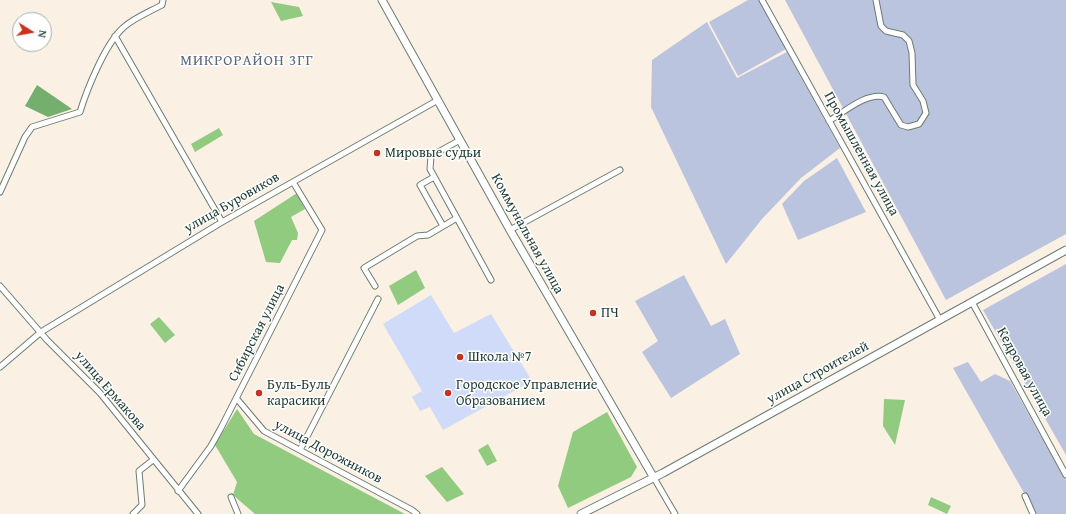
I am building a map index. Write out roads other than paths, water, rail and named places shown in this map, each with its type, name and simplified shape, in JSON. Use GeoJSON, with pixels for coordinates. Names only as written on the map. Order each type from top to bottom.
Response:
{"type":"FeatureCollection","features":[{"type":"Feature","properties":{"kind":"main road","name":"Коммунальная улица"},"geometry":{"type":"LineString","coordinates":[[382,0],[510,230],[654,478]]}},
{"type":"Feature","properties":{"kind":"main road","name":"улица Строителей"},"geometry":{"type":"LineString","coordinates":[[581,514],[654,478],[1066,250]]}},
{"type":"Feature","properties":{"kind":"street"},"geometry":{"type":"LineString","coordinates":[[0,192],[25,136],[32,128],[80,112],[90,83],[115,36],[125,26],[162,5],[163,0]]}},
{"type":"Feature","properties":{"kind":"street","name":"Промышленная улица"},"geometry":{"type":"LineString","coordinates":[[762,0],[940,320]]}},
{"type":"Feature","properties":{"kind":"street"},"geometry":{"type":"LineString","coordinates":[[829,121],[866,99],[878,95],[884,97],[901,125],[908,127],[919,124],[926,113],[923,102],[913,85],[912,53],[909,41],[903,35],[886,31],[881,26],[876,0]]}},
{"type":"Feature","properties":{"kind":"street"},"geometry":{"type":"LineString","coordinates":[[115,36],[222,222]]}},
{"type":"Feature","properties":{"kind":"street","name":"улица Буровиков"},"geometry":{"type":"LineString","coordinates":[[0,367],[41,332],[222,222],[438,100]]}},
{"type":"Feature","properties":{"kind":"street"},"geometry":{"type":"LineString","coordinates":[[460,140],[431,156],[430,169],[491,280]]}},
{"type":"Feature","properties":{"kind":"street"},"geometry":{"type":"LineString","coordinates":[[510,230],[620,170]]}},
{"type":"Feature","properties":{"kind":"street"},"geometry":{"type":"LineString","coordinates":[[434,178],[420,185],[443,226]]}},
{"type":"Feature","properties":{"kind":"street","name":"Сибирская улица"},"geometry":{"type":"LineString","coordinates":[[178,491],[211,446],[237,399],[322,230],[293,182]]}},
{"type":"Feature","properties":{"kind":"street"},"geometry":{"type":"LineString","coordinates":[[375,286],[364,268],[417,236],[428,235],[457,218]]}},
{"type":"Feature","properties":{"kind":"street","name":"улица Ермакова"},"geometry":{"type":"LineString","coordinates":[[0,286],[41,332],[100,393],[198,514]]}},
{"type":"Feature","properties":{"kind":"street"},"geometry":{"type":"LineString","coordinates":[[300,450],[378,299]]}},
{"type":"Feature","properties":{"kind":"street","name":"Кедровая улица"},"geometry":{"type":"LineString","coordinates":[[972,302],[1066,475]]}},
{"type":"Feature","properties":{"kind":"street","name":"улица Дорожников"},"geometry":{"type":"LineString","coordinates":[[237,399],[264,431],[417,514]]}},
{"type":"Feature","properties":{"kind":"street"},"geometry":{"type":"LineString","coordinates":[[133,514],[142,505],[139,471],[153,460]]}},
{"type":"Feature","properties":{"kind":"street"},"geometry":{"type":"LineString","coordinates":[[654,478],[675,514]]}},
{"type":"Feature","properties":{"kind":"street"},"geometry":{"type":"LineString","coordinates":[[1025,496],[1033,514]]}},
{"type":"Feature","properties":{"kind":"street"},"geometry":{"type":"LineString","coordinates":[[231,497],[238,514]]}},
{"type":"Feature","properties":{"kind":"place","name":"Мировые судьи"},"geometry":{"type":"Point","coordinates":[377,153]}},
{"type":"Feature","properties":{"kind":"place","name":"ПЧ"},"geometry":{"type":"Point","coordinates":[593,313]}},
{"type":"Feature","properties":{"kind":"place","name":"Школа №7"},"geometry":{"type":"Point","coordinates":[460,357]}},
{"type":"Feature","properties":{"kind":"place","name":"Буль-Буль карасики"},"geometry":{"type":"Point","coordinates":[259,393]}},
{"type":"Feature","properties":{"kind":"place","name":"Городское Управление Образованием"},"geometry":{"type":"Point","coordinates":[448,393]}},
{"type":"Feature","properties":{"kind":"district","name":"МИКРОРАЙОН 3ГГ"},"geometry":{"type":"Point","coordinates":[247,61]}}]}
